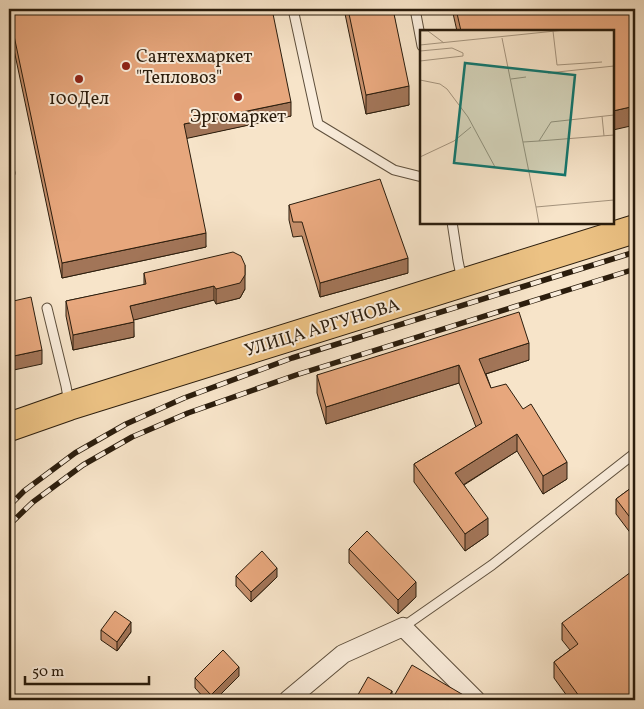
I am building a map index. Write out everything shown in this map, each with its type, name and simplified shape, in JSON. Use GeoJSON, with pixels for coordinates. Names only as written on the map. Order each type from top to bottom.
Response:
{"type":"FeatureCollection","features":[{"type":"Feature","properties":{"kind":"main road","name":"УЛИЦА АРГУНОВА"},"geometry":{"type":"LineString","coordinates":[[9,427],[70,406],[635,229]]}},
{"type":"Feature","properties":{"kind":"street"},"geometry":{"type":"LineString","coordinates":[[288,700],[344,654],[402,627],[476,700]]}},
{"type":"Feature","properties":{"kind":"lane"},"geometry":{"type":"LineString","coordinates":[[293,9],[318,124],[394,170],[420,176]]}},
{"type":"Feature","properties":{"kind":"lane"},"geometry":{"type":"LineString","coordinates":[[415,9],[420,35]]}},
{"type":"Feature","properties":{"kind":"lane"},"geometry":{"type":"LineString","coordinates":[[452,224],[463,283]]}},
{"type":"Feature","properties":{"kind":"lane"},"geometry":{"type":"LineString","coordinates":[[47,308],[70,406]]}},
{"type":"Feature","properties":{"kind":"lane"},"geometry":{"type":"LineString","coordinates":[[402,627],[492,565],[635,453]]}},
{"type":"Feature","properties":{"kind":"building"},"geometry":{"type":"Polygon","coordinates":[[[9,9],[272,9],[291,102],[184,124],[206,233],[62,263],[9,9]]]}},
{"type":"Feature","properties":{"kind":"building"},"geometry":{"type":"Polygon","coordinates":[[[348,9],[393,9],[409,86],[366,95],[348,9]]]}},
{"type":"Feature","properties":{"kind":"building"},"geometry":{"type":"Polygon","coordinates":[[[456,9],[635,9],[635,106],[614,111],[614,30],[461,30],[456,9]]]}},
{"type":"Feature","properties":{"kind":"building"},"geometry":{"type":"Polygon","coordinates":[[[380,179],[408,258],[320,283],[302,222],[293,222],[289,205],[380,179]]]}},
{"type":"Feature","properties":{"kind":"building"},"geometry":{"type":"Polygon","coordinates":[[[233,252],[241,256],[245,265],[245,275],[240,283],[216,289],[214,286],[130,306],[134,322],[73,335],[66,301],[146,284],[144,273],[233,252]]]}},
{"type":"Feature","properties":{"kind":"building"},"geometry":{"type":"Polygon","coordinates":[[[31,297],[42,350],[9,357],[9,302],[31,297]]]}},
{"type":"Feature","properties":{"kind":"building"},"geometry":{"type":"Polygon","coordinates":[[[519,312],[529,343],[479,359],[491,388],[506,384],[523,409],[531,404],[567,462],[543,476],[517,434],[455,473],[488,518],[465,534],[414,464],[482,423],[459,365],[326,407],[317,375],[519,312]]]}},
{"type":"Feature","properties":{"kind":"building"},"geometry":{"type":"Polygon","coordinates":[[[635,485],[635,524],[616,499],[635,485]]]}},
{"type":"Feature","properties":{"kind":"building"},"geometry":{"type":"Polygon","coordinates":[[[367,531],[416,582],[398,600],[349,549],[367,531]]]}},
{"type":"Feature","properties":{"kind":"building"},"geometry":{"type":"Polygon","coordinates":[[[262,551],[277,568],[251,592],[236,576],[262,551]]]}},
{"type":"Feature","properties":{"kind":"building"},"geometry":{"type":"Polygon","coordinates":[[[635,569],[635,700],[582,700],[554,662],[578,644],[562,623],[635,569]]]}},
{"type":"Feature","properties":{"kind":"building"},"geometry":{"type":"Polygon","coordinates":[[[115,611],[131,622],[117,642],[101,630],[115,611]]]}},
{"type":"Feature","properties":{"kind":"building"},"geometry":{"type":"Polygon","coordinates":[[[223,650],[239,667],[211,695],[195,678],[223,650]]]}},
{"type":"Feature","properties":{"kind":"building"},"geometry":{"type":"Polygon","coordinates":[[[412,665],[472,700],[402,700],[394,696],[412,665]]]}},
{"type":"Feature","properties":{"kind":"building"},"geometry":{"type":"Polygon","coordinates":[[[368,677],[392,691],[387,700],[355,700],[368,677]]]}},
{"type":"Feature","properties":{"kind":"railway"},"geometry":{"type":"LineString","coordinates":[[9,506],[24,491],[75,453],[126,424],[184,398],[292,358],[635,252]]}},
{"type":"Feature","properties":{"kind":"railway"},"geometry":{"type":"LineString","coordinates":[[9,525],[33,502],[83,465],[132,437],[188,413],[296,375],[635,269]]}},
{"type":"Feature","properties":{"kind":"place","name":"Сантехмаркет \"Тепловоз\""},"geometry":{"type":"Point","coordinates":[126,66]}},
{"type":"Feature","properties":{"kind":"place","name":"100Дел"},"geometry":{"type":"Point","coordinates":[79,79]}},
{"type":"Feature","properties":{"kind":"place","name":"Эргомаркет"},"geometry":{"type":"Point","coordinates":[238,97]}}]}
